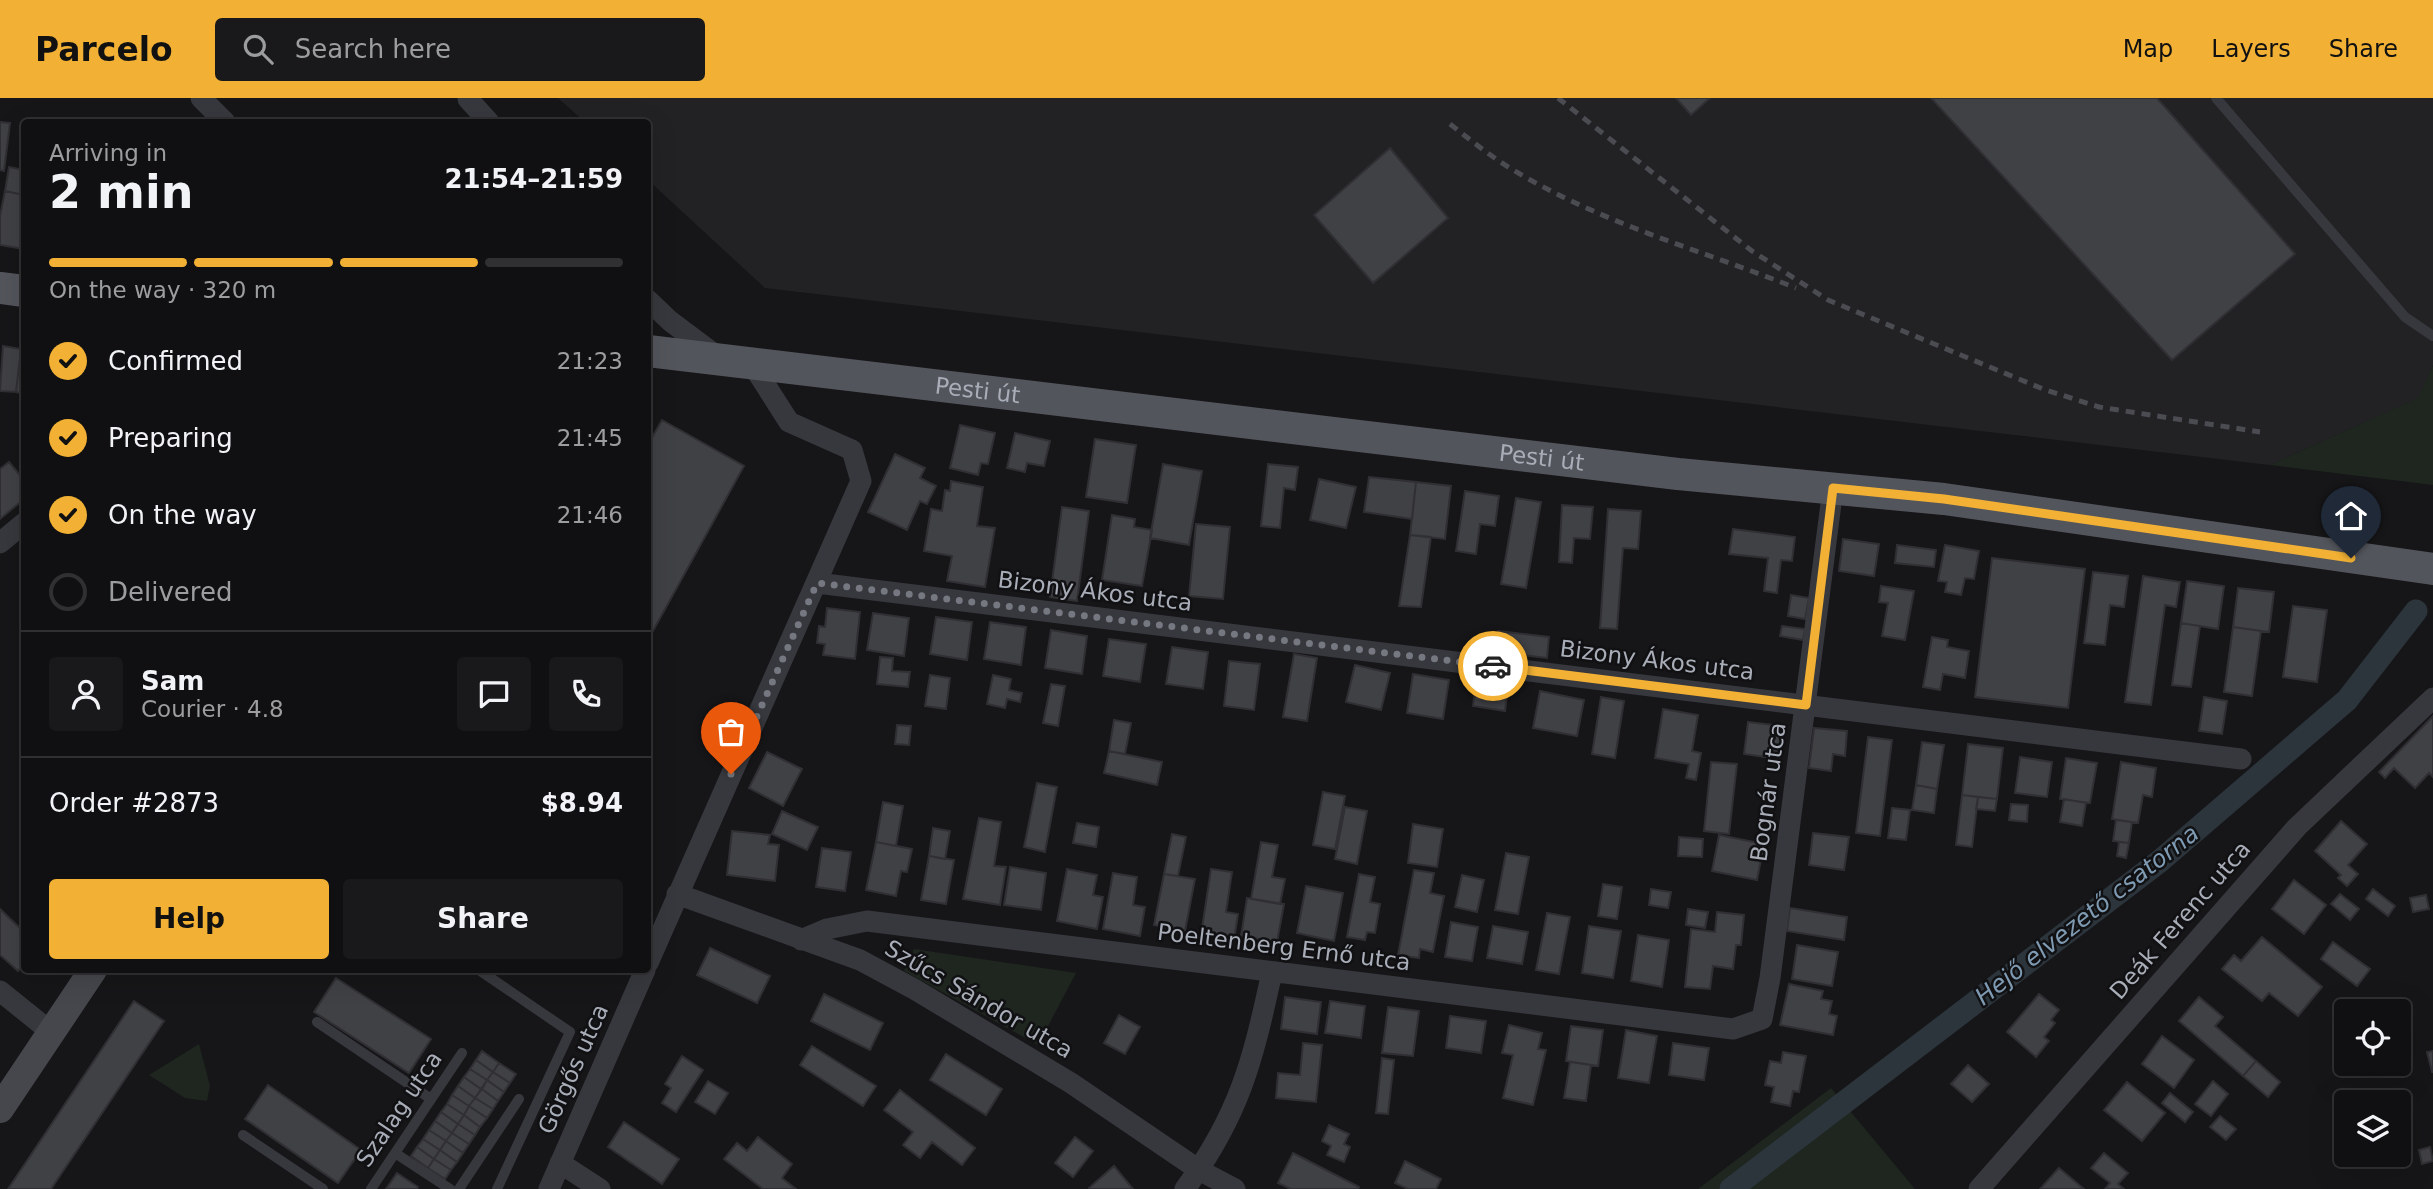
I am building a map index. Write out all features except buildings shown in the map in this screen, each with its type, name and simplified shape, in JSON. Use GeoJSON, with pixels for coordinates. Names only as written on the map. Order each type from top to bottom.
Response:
{"type":"FeatureCollection","features":[{"type":"Feature","properties":{"kind":"main road"},"geometry":{"type":"LineString","coordinates":[[0,288],[21,291]]}},
{"type":"Feature","properties":{"kind":"main road","name":"Pesti út"},"geometry":{"type":"LineString","coordinates":[[651,353],[1678,474],[1944,499],[2433,569]]}},
{"type":"Feature","properties":{"kind":"main road"},"geometry":{"type":"LineString","coordinates":[[0,1109],[91,973]]}},
{"type":"Feature","properties":{"kind":"street"},"geometry":{"type":"LineString","coordinates":[[201,98],[222,119]]}},
{"type":"Feature","properties":{"kind":"street"},"geometry":{"type":"LineString","coordinates":[[467,98],[477,119]]}},
{"type":"Feature","properties":{"kind":"street"},"geometry":{"type":"LineString","coordinates":[[467,98],[486,119]]}},
{"type":"Feature","properties":{"kind":"street"},"geometry":{"type":"LineString","coordinates":[[651,303],[670,321],[737,362],[789,422],[852,450],[861,481],[651,956]]}},
{"type":"Feature","properties":{"kind":"street","name":"Bognár utca"},"geometry":{"type":"LineString","coordinates":[[1762,1019],[1833,488]]}},
{"type":"Feature","properties":{"kind":"street"},"geometry":{"type":"LineString","coordinates":[[0,543],[21,526]]}},
{"type":"Feature","properties":{"kind":"street","name":"Bizony Ákos utca"},"geometry":{"type":"LineString","coordinates":[[817,583],[2241,759]]}},
{"type":"Feature","properties":{"kind":"street","name":"Deák Ferenc utca"},"geometry":{"type":"LineString","coordinates":[[1981,1188],[2297,827],[2433,698]]}},
{"type":"Feature","properties":{"kind":"street","name":"Szűcs Sándor utca"},"geometry":{"type":"LineString","coordinates":[[677,894],[860,960],[915,989],[1072,1083],[1199,1170],[1234,1189]]}},
{"type":"Feature","properties":{"kind":"street","name":"Poeltenberg Ernő utca"},"geometry":{"type":"LineString","coordinates":[[801,940],[827,929],[867,921],[1733,1029],[1762,1019]]}},
{"type":"Feature","properties":{"kind":"street"},"geometry":{"type":"LineString","coordinates":[[1185,1189],[1233,1114],[1252,1061],[1272,972]]}},
{"type":"Feature","properties":{"kind":"street","name":"Görgős utca"},"geometry":{"type":"LineString","coordinates":[[549,1189],[644,973]]}},
{"type":"Feature","properties":{"kind":"street"},"geometry":{"type":"LineString","coordinates":[[0,991],[51,1032]]}},
{"type":"Feature","properties":{"kind":"street"},"geometry":{"type":"LineString","coordinates":[[560,1163],[600,1189]]}},
{"type":"Feature","properties":{"kind":"lane"},"geometry":{"type":"LineString","coordinates":[[2216,98],[2405,317],[2433,336]]}},
{"type":"Feature","properties":{"kind":"lane"},"geometry":{"type":"LineString","coordinates":[[483,973],[570,1032],[497,1189]]}},
{"type":"Feature","properties":{"kind":"lane"},"geometry":{"type":"LineString","coordinates":[[317,1022],[431,1099]]}},
{"type":"Feature","properties":{"kind":"lane","name":"Szalag utca"},"geometry":{"type":"LineString","coordinates":[[372,1189],[462,1053]]}},
{"type":"Feature","properties":{"kind":"lane"},"geometry":{"type":"LineString","coordinates":[[459,1189],[519,1099]]}},
{"type":"Feature","properties":{"kind":"lane"},"geometry":{"type":"LineString","coordinates":[[243,1135],[323,1189]]}},
{"type":"Feature","properties":{"kind":"lane"},"geometry":{"type":"LineString","coordinates":[[395,1153],[450,1189]]}},
{"type":"Feature","properties":{"kind":"shaded area"},"geometry":{"type":"Polygon","coordinates":[[[558,98],[2433,98],[2433,365],[2419,398],[2270,465],[765,288],[651,183],[651,119],[582,119],[558,98]]]}},
{"type":"Feature","properties":{"kind":"shaded area"},"geometry":{"type":"Polygon","coordinates":[[[2433,365],[2433,485],[2270,465],[2418,398],[2433,365]]]}},
{"type":"Feature","properties":{"kind":"shaded area"},"geometry":{"type":"Polygon","coordinates":[[[914,949],[1076,973],[1038,1045],[904,971],[914,949]]]}},
{"type":"Feature","properties":{"kind":"shaded area"},"geometry":{"type":"Polygon","coordinates":[[[199,1044],[210,1086],[207,1101],[185,1098],[149,1075],[199,1044]]]}},
{"type":"Feature","properties":{"kind":"shaded area"},"geometry":{"type":"Polygon","coordinates":[[[1831,1088],[1915,1189],[1698,1189],[1831,1088]]]}},
{"type":"Feature","properties":{"kind":"waterway","name":"Hejő elvezető csatorna"},"geometry":{"type":"LineString","coordinates":[[1731,1189],[2160,861],[2347,700],[2416,611]]}},
{"type":"Feature","properties":{"kind":"railway"},"geometry":{"type":"LineString","coordinates":[[1558,98],[1752,251],[1828,300],[2043,389],[2099,407],[2260,432]]}},
{"type":"Feature","properties":{"kind":"railway"},"geometry":{"type":"LineString","coordinates":[[1450,124],[1511,169],[1553,192],[1621,223],[1796,288]]}},
{"type":"Feature","properties":{"kind":"way so far"},"geometry":{"type":"LineString","coordinates":[[731,774],[817,583],[1493,666]]}},
{"type":"Feature","properties":{"kind":"route"},"geometry":{"type":"LineString","coordinates":[[1493,666],[1806,705],[1833,488],[1944,499],[2351,558]]}}]}
